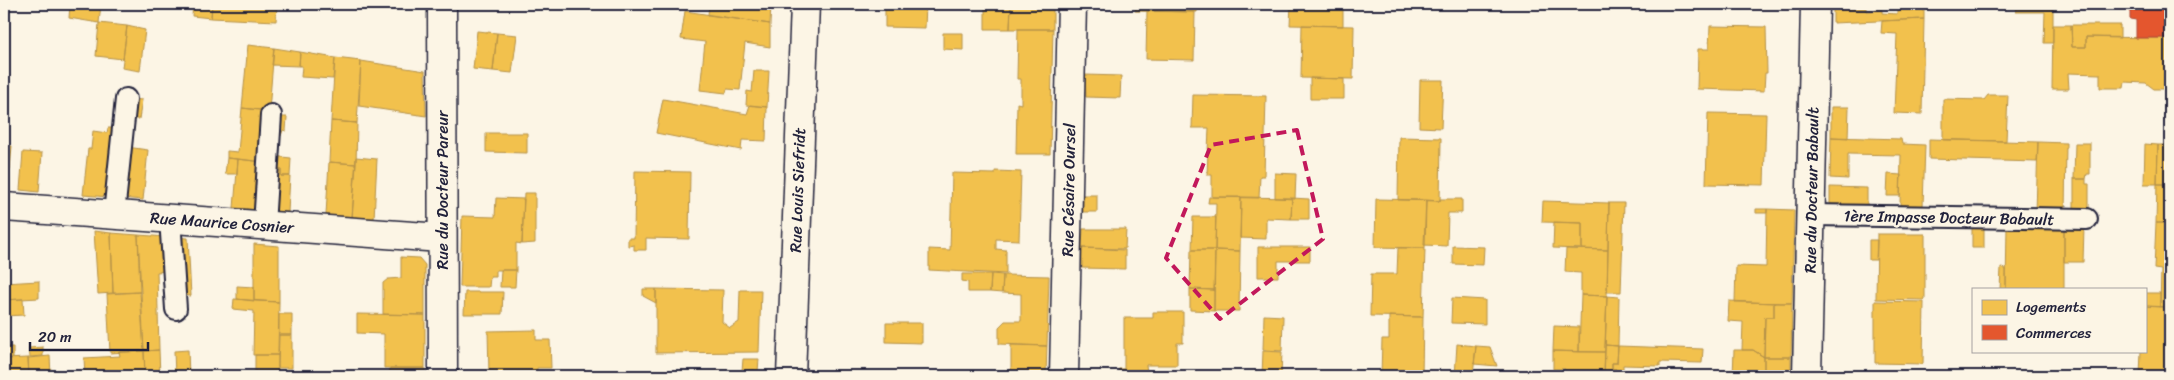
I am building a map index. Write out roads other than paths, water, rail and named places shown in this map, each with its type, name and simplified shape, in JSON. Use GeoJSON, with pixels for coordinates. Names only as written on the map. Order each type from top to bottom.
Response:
{"type":"FeatureCollection","features":[{"type":"Feature","properties":{"kind":"street","name":"Rue du Docteur Pareur"},"geometry":{"type":"LineString","coordinates":[[442,4],[441,238],[443,376]]}},
{"type":"Feature","properties":{"kind":"street","name":"Rue Louis Siefridt"},"geometry":{"type":"LineString","coordinates":[[791,376],[805,4]]}},
{"type":"Feature","properties":{"kind":"street","name":"Rue Césaire Oursel"},"geometry":{"type":"LineString","coordinates":[[1064,376],[1072,4]]}},
{"type":"Feature","properties":{"kind":"street","name":"Rue du Docteur Babault"},"geometry":{"type":"LineString","coordinates":[[1807,376],[1815,4]]}},
{"type":"Feature","properties":{"kind":"street","name":"Rue Maurice Cosnier"},"geometry":{"type":"LineString","coordinates":[[4,207],[441,238]]}},
{"type":"Feature","properties":{"kind":"lane"},"geometry":{"type":"LineString","coordinates":[[114,214],[126,99]]}},
{"type":"Feature","properties":{"kind":"lane"},"geometry":{"type":"LineString","coordinates":[[264,225],[271,115]]}},
{"type":"Feature","properties":{"kind":"lane","name":"1ère Impasse Docteur Babault"},"geometry":{"type":"LineString","coordinates":[[1811,215],[2087,219]]}},
{"type":"Feature","properties":{"kind":"lane"},"geometry":{"type":"LineString","coordinates":[[170,218],[176,309]]}}]}
